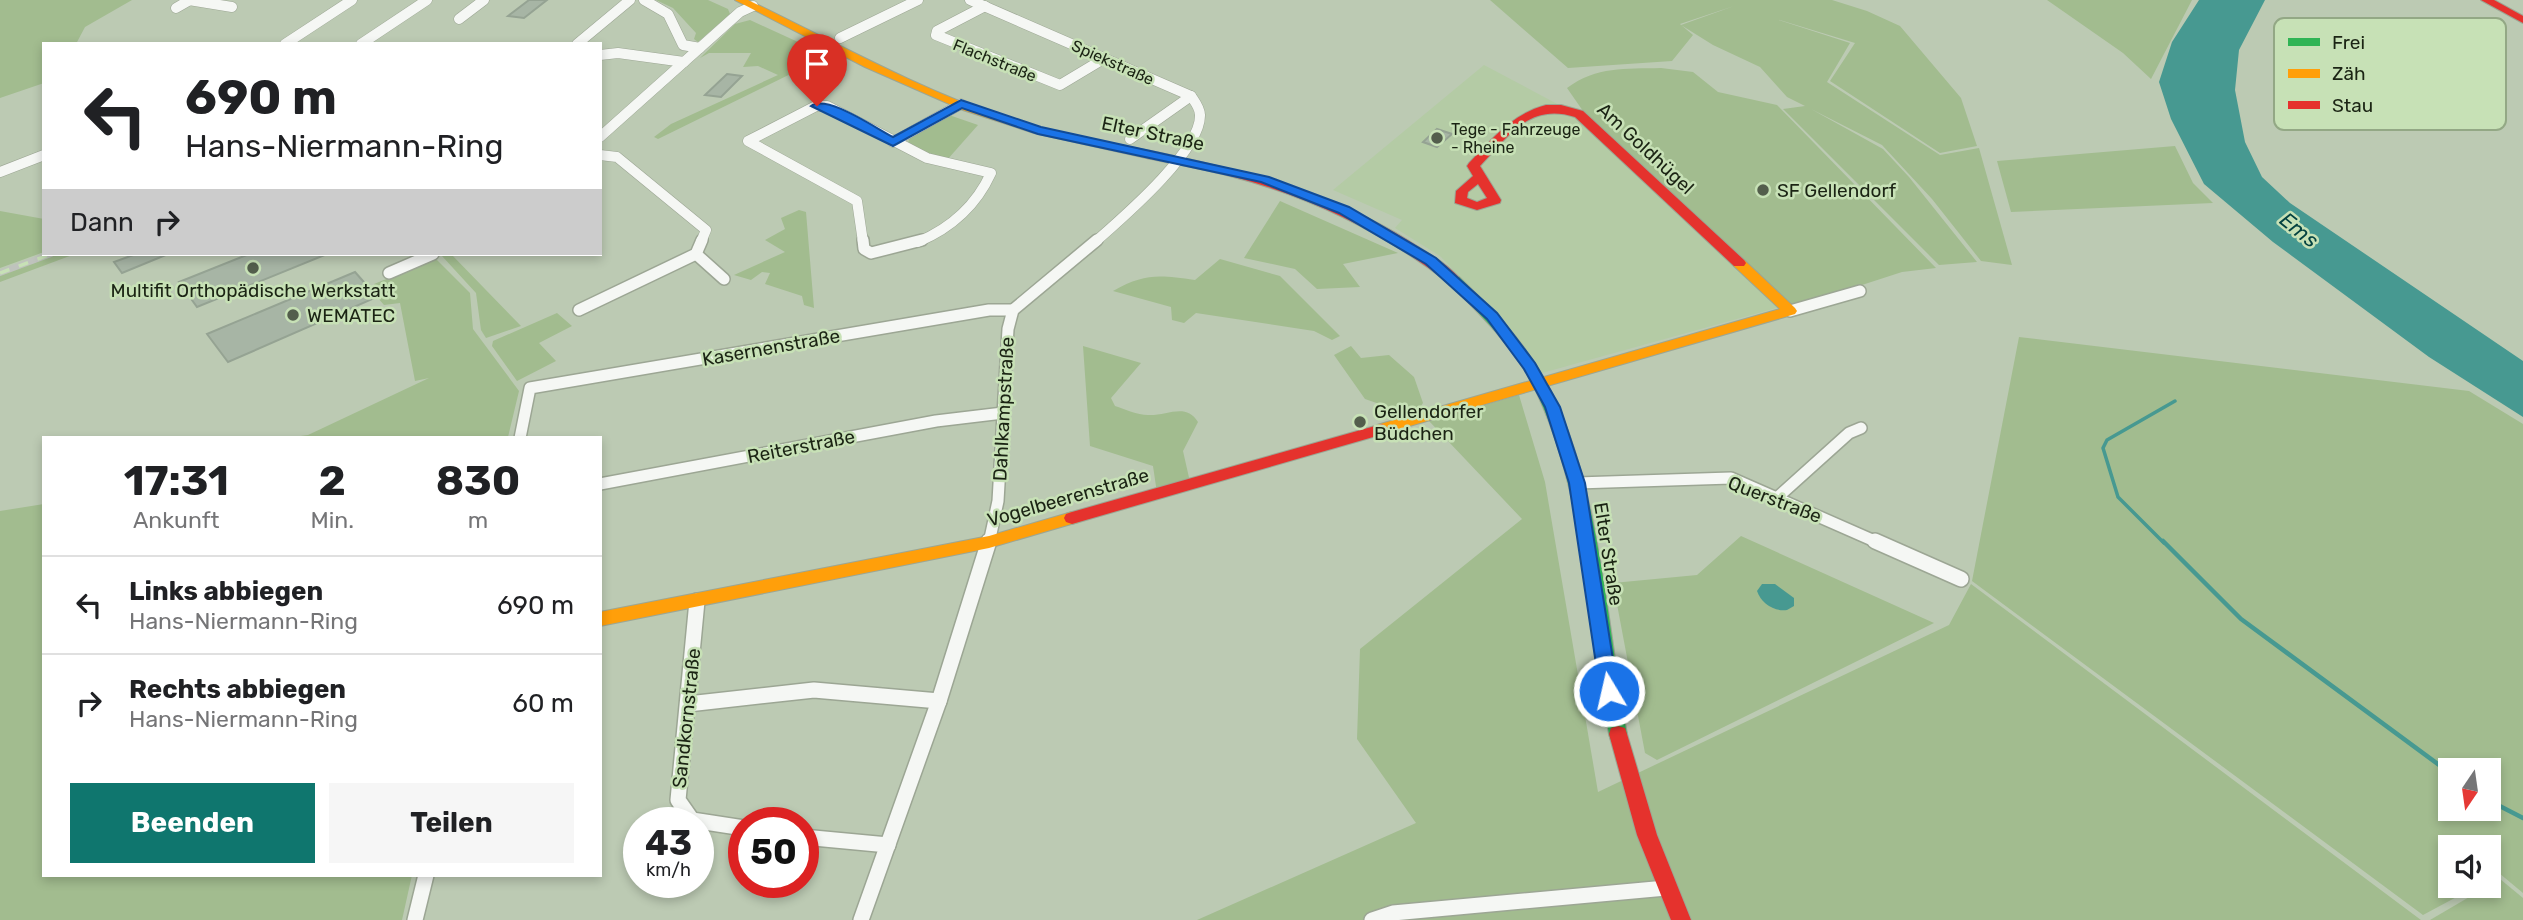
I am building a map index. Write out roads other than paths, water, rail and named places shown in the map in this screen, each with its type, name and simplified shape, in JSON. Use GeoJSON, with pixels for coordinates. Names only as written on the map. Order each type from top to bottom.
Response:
{"type":"FeatureCollection","features":[{"type":"Feature","properties":{"kind":"main road"},"geometry":{"type":"LineString","coordinates":[[2486,0],[2523,20]]}},
{"type":"Feature","properties":{"kind":"main road","name":"Elter Straße"},"geometry":{"type":"LineString","coordinates":[[747,3],[961,104],[1038,130],[1264,179],[1306,194],[1400,240],[1448,274],[1492,316],[1515,344],[1541,384],[1556,417],[1577,483],[1609,691],[1639,809],[1681,920]]}},
{"type":"Feature","properties":{"kind":"main road","name":"Am Goldhügel"},"geometry":{"type":"LineString","coordinates":[[1478,178],[1473,166],[1526,114],[1537,108],[1564,107],[1579,114],[1790,311]]}},
{"type":"Feature","properties":{"kind":"main road"},"geometry":{"type":"LineString","coordinates":[[1541,384],[1790,311]]}},
{"type":"Feature","properties":{"kind":"main road","name":"Vogelbeerenstraße"},"geometry":{"type":"LineString","coordinates":[[602,619],[989,542],[1541,384]]}},
{"type":"Feature","properties":{"kind":"street"},"geometry":{"type":"LineString","coordinates":[[176,8],[189,0],[232,7]]}},
{"type":"Feature","properties":{"kind":"street"},"geometry":{"type":"LineString","coordinates":[[288,42],[352,0]]}},
{"type":"Feature","properties":{"kind":"street"},"geometry":{"type":"LineString","coordinates":[[363,42],[427,0]]}},
{"type":"Feature","properties":{"kind":"street"},"geometry":{"type":"LineString","coordinates":[[459,19],[484,0]]}},
{"type":"Feature","properties":{"kind":"street"},"geometry":{"type":"LineString","coordinates":[[579,42],[630,0]]}},
{"type":"Feature","properties":{"kind":"street"},"geometry":{"type":"LineString","coordinates":[[644,0],[668,15],[683,45],[700,48]]}},
{"type":"Feature","properties":{"kind":"street"},"geometry":{"type":"LineString","coordinates":[[841,38],[918,0]]}},
{"type":"Feature","properties":{"kind":"street","name":"Spiekstraße"},"geometry":{"type":"LineString","coordinates":[[970,0],[1191,96]]}},
{"type":"Feature","properties":{"kind":"street"},"geometry":{"type":"LineString","coordinates":[[602,135],[747,3]]}},
{"type":"Feature","properties":{"kind":"street","name":"Flachstraße"},"geometry":{"type":"LineString","coordinates":[[985,6],[937,31],[936,35],[1060,85],[1105,58]]}},
{"type":"Feature","properties":{"kind":"street"},"geometry":{"type":"LineString","coordinates":[[602,55],[618,53],[684,62]]}},
{"type":"Feature","properties":{"kind":"street"},"geometry":{"type":"LineString","coordinates":[[1130,139],[1191,96],[1200,110],[1200,123],[1178,159]]}},
{"type":"Feature","properties":{"kind":"street"},"geometry":{"type":"LineString","coordinates":[[893,142],[961,104]]}},
{"type":"Feature","properties":{"kind":"street"},"geometry":{"type":"LineString","coordinates":[[817,106],[827,106],[893,142],[927,158],[992,173],[965,212],[940,231],[883,252],[871,253],[864,249],[857,201],[748,141],[817,106]]}},
{"type":"Feature","properties":{"kind":"street"},"geometry":{"type":"LineString","coordinates":[[579,310],[696,254],[706,230],[617,157],[602,155]]}},
{"type":"Feature","properties":{"kind":"street"},"geometry":{"type":"LineString","coordinates":[[0,172],[42,156]]}},
{"type":"Feature","properties":{"kind":"street","name":"Dahlkampstraße"},"geometry":{"type":"LineString","coordinates":[[861,920],[939,701],[989,542],[998,501],[1008,329],[1013,310],[1162,179],[1178,159]]}},
{"type":"Feature","properties":{"kind":"street"},"geometry":{"type":"LineString","coordinates":[[696,254],[723,279]]}},
{"type":"Feature","properties":{"kind":"street"},"geometry":{"type":"LineString","coordinates":[[389,273],[428,256]]}},
{"type":"Feature","properties":{"kind":"street"},"geometry":{"type":"LineString","coordinates":[[1790,311],[1860,291]]}},
{"type":"Feature","properties":{"kind":"street","name":"Kasernenstraße"},"geometry":{"type":"LineString","coordinates":[[520,436],[530,388],[989,310],[1013,310]]}},
{"type":"Feature","properties":{"kind":"street","name":"Reiterstraße"},"geometry":{"type":"LineString","coordinates":[[602,484],[936,421],[1003,412]]}},
{"type":"Feature","properties":{"kind":"street"},"geometry":{"type":"LineString","coordinates":[[1779,496],[1849,433],[1861,428]]}},
{"type":"Feature","properties":{"kind":"street","name":"Querstraße"},"geometry":{"type":"LineString","coordinates":[[1577,483],[1731,478],[1779,496],[1961,579]]}},
{"type":"Feature","properties":{"kind":"street","name":"Sandkornstraße"},"geometry":{"type":"LineString","coordinates":[[697,601],[678,800],[692,820],[728,826]]}},
{"type":"Feature","properties":{"kind":"street"},"geometry":{"type":"LineString","coordinates":[[688,704],[814,690],[939,701]]}},
{"type":"Feature","properties":{"kind":"street"},"geometry":{"type":"LineString","coordinates":[[819,839],[888,845]]}},
{"type":"Feature","properties":{"kind":"street"},"geometry":{"type":"LineString","coordinates":[[415,920],[426,877]]}},
{"type":"Feature","properties":{"kind":"street"},"geometry":{"type":"LineString","coordinates":[[1373,920],[1393,913],[1667,888]]}},
{"type":"Feature","properties":{"kind":"water","name":"Ems"},"geometry":{"type":"Polygon","coordinates":[[[2199,0],[2265,0],[2239,50],[2235,90],[2245,142],[2262,177],[2290,203],[2523,361],[2523,417],[2429,357],[2273,242],[2204,184],[2171,119],[2159,82],[2172,42],[2199,0]]]}},
{"type":"Feature","properties":{"kind":"water"},"geometry":{"type":"Polygon","coordinates":[[[1762,584],[1775,584],[1794,598],[1794,606],[1787,610],[1777,610],[1769,606],[1757,591],[1762,584]]]}},
{"type":"Feature","properties":{"kind":"waterway"},"geometry":{"type":"LineString","coordinates":[[2164,543],[2118,497],[2103,448],[2107,440],[2175,401]]}},
{"type":"Feature","properties":{"kind":"waterway"},"geometry":{"type":"LineString","coordinates":[[2163,541],[2241,619],[2438,764]]}},
{"type":"Feature","properties":{"kind":"waterway"},"geometry":{"type":"LineString","coordinates":[[2501,807],[2523,818]]}},
{"type":"Feature","properties":{"kind":"railway"},"geometry":{"type":"LineString","coordinates":[[0,273],[46,256]]}},
{"type":"Feature","properties":{"kind":"place","name":"Tege - Fahrzeuge - Rheine"},"geometry":{"type":"Point","coordinates":[1437,138]}},
{"type":"Feature","properties":{"kind":"place","name":"SF Gellendorf"},"geometry":{"type":"Point","coordinates":[1763,190]}},
{"type":"Feature","properties":{"kind":"place","name":"Multifit Orthopädische Werkstatt"},"geometry":{"type":"Point","coordinates":[253,268]}},
{"type":"Feature","properties":{"kind":"place","name":"WEMATEC"},"geometry":{"type":"Point","coordinates":[293,315]}},
{"type":"Feature","properties":{"kind":"place","name":"Gellendorfer Büdchen"},"geometry":{"type":"Point","coordinates":[1360,422]}}]}
